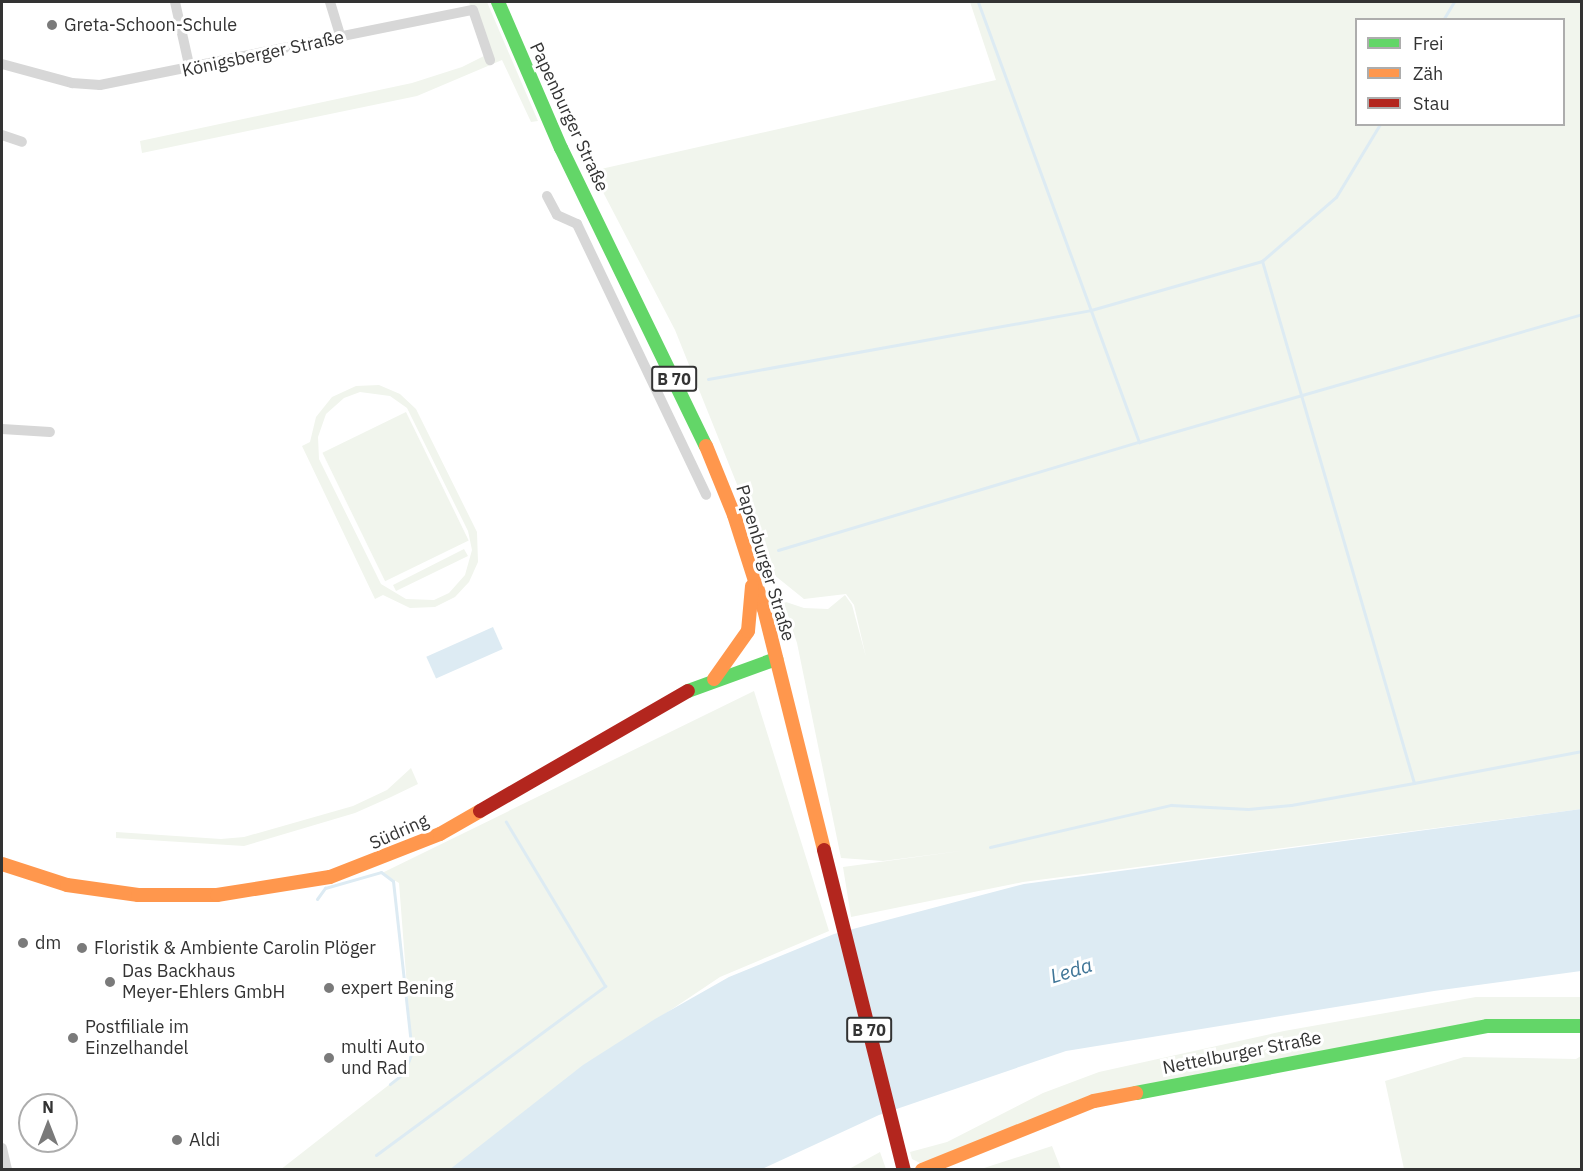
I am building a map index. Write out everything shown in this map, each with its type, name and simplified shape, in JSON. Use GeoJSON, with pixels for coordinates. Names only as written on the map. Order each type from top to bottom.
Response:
{"type":"FeatureCollection","features":[{"type":"Feature","properties":{"kind":"main road","name":"Papenburger Straße"},"geometry":{"type":"LineString","coordinates":[[498,2],[561,148],[712,458],[752,570],[902,1163]]}},
{"type":"Feature","properties":{"kind":"main road"},"geometry":{"type":"LineString","coordinates":[[714,679],[748,631],[752,570]]}},
{"type":"Feature","properties":{"kind":"main road","name":"Südring"},"geometry":{"type":"LineString","coordinates":[[2,864],[67,885],[138,896],[217,895],[330,877],[440,834],[714,679],[776,659]]}},
{"type":"Feature","properties":{"kind":"main road","name":"Nettelburger Straße"},"geometry":{"type":"LineString","coordinates":[[922,1170],[1095,1101],[1448,1032],[1487,1026],[1551,1029],[1581,1026]]}},
{"type":"Feature","properties":{"kind":"street"},"geometry":{"type":"LineString","coordinates":[[175,2],[190,69]]}},
{"type":"Feature","properties":{"kind":"street"},"geometry":{"type":"LineString","coordinates":[[330,2],[341,38]]}},
{"type":"Feature","properties":{"kind":"street","name":"Königsberger Straße"},"geometry":{"type":"LineString","coordinates":[[2,64],[72,83],[100,85],[190,69],[473,10],[490,60]]}},
{"type":"Feature","properties":{"kind":"street"},"geometry":{"type":"LineString","coordinates":[[2,135],[22,142]]}},
{"type":"Feature","properties":{"kind":"street"},"geometry":{"type":"LineString","coordinates":[[547,196],[557,215],[577,224],[706,495]]}},
{"type":"Feature","properties":{"kind":"street"},"geometry":{"type":"LineString","coordinates":[[2,429],[50,432]]}},
{"type":"Feature","properties":{"kind":"street"},"geometry":{"type":"LineString","coordinates":[[2,1148],[7,1170]]}},
{"type":"Feature","properties":{"kind":"shaded area"},"geometry":{"type":"Polygon","coordinates":[[[469,2],[487,2],[538,121],[531,122],[502,60],[417,96],[142,153],[140,141],[412,83],[462,67],[484,56],[469,2]]]}},
{"type":"Feature","properties":{"kind":"shaded area"},"geometry":{"type":"Polygon","coordinates":[[[970,2],[1581,2],[1581,809],[1023,882],[851,917],[843,867],[968,850],[883,861],[841,858],[797,643],[783,601],[804,608],[828,609],[845,595],[852,605],[866,657],[854,605],[846,594],[804,599],[773,574],[675,330],[592,171],[996,80],[970,2]]]}},
{"type":"Feature","properties":{"kind":"shaded area"},"geometry":{"type":"Polygon","coordinates":[[[379,385],[400,394],[416,409],[477,532],[478,562],[469,582],[455,597],[435,607],[410,608],[383,595],[375,599],[302,446],[310,442],[316,417],[332,397],[356,386],[379,385]],[[360,392],[344,398],[326,414],[318,437],[319,459],[381,584],[406,599],[434,600],[449,593],[465,575],[472,550],[468,531],[407,408],[390,396],[360,392]]]}},
{"type":"Feature","properties":{"kind":"shaded area"},"geometry":{"type":"Polygon","coordinates":[[[406,412],[469,541],[385,581],[322,453],[406,412]]]}},
{"type":"Feature","properties":{"kind":"shaded area"},"geometry":{"type":"Polygon","coordinates":[[[464,549],[468,556],[396,591],[393,585],[464,549]]]}},
{"type":"Feature","properties":{"kind":"shaded area"},"geometry":{"type":"Polygon","coordinates":[[[754,691],[829,931],[720,977],[608,1052],[456,1169],[280,1170],[399,1077],[412,1052],[399,883],[382,873],[754,691]]]}},
{"type":"Feature","properties":{"kind":"shaded area"},"geometry":{"type":"Polygon","coordinates":[[[411,768],[418,784],[391,797],[355,813],[244,846],[116,838],[116,832],[221,839],[244,837],[353,806],[387,790],[411,768]]]}},
{"type":"Feature","properties":{"kind":"shaded area"},"geometry":{"type":"Polygon","coordinates":[[[1476,997],[1581,997],[1581,1022],[1525,1023],[1203,1073],[920,1163],[912,1159],[910,1152],[947,1142],[1043,1093],[1099,1072],[1284,1031],[1476,997]]]}},
{"type":"Feature","properties":{"kind":"shaded area"},"geometry":{"type":"Polygon","coordinates":[[[1581,1056],[1581,1169],[1404,1169],[1385,1081],[1464,1057],[1576,1059],[1581,1056]]]}},
{"type":"Feature","properties":{"kind":"shaded area"},"geometry":{"type":"Polygon","coordinates":[[[1052,1146],[1061,1169],[981,1169],[1052,1146]]]}},
{"type":"Feature","properties":{"kind":"shaded area"},"geometry":{"type":"Polygon","coordinates":[[[880,1152],[886,1169],[849,1169],[880,1152]]]}},
{"type":"Feature","properties":{"kind":"water"},"geometry":{"type":"Polygon","coordinates":[[[493,627],[503,649],[436,679],[426,657],[493,627]]]}},
{"type":"Feature","properties":{"kind":"water","name":"Leda"},"geometry":{"type":"Polygon","coordinates":[[[1581,809],[1581,971],[1434,991],[1066,1051],[879,1115],[762,1169],[449,1170],[583,1065],[655,1019],[729,977],[834,934],[1024,884],[1581,809]]]}},
{"type":"Feature","properties":{"kind":"waterway"},"geometry":{"type":"LineString","coordinates":[[978,2],[1139,442],[1582,314]]}},
{"type":"Feature","properties":{"kind":"waterway"},"geometry":{"type":"LineString","coordinates":[[1444,18],[1454,2]]}},
{"type":"Feature","properties":{"kind":"waterway"},"geometry":{"type":"LineString","coordinates":[[708,379],[1091,310],[1262,261],[1336,197],[1379,126]]}},
{"type":"Feature","properties":{"kind":"waterway"},"geometry":{"type":"LineString","coordinates":[[990,847],[1171,805],[1248,809],[1291,805],[1414,783],[1262,261]]}},
{"type":"Feature","properties":{"kind":"waterway"},"geometry":{"type":"LineString","coordinates":[[778,550],[1139,442]]}},
{"type":"Feature","properties":{"kind":"waterway"},"geometry":{"type":"LineString","coordinates":[[1414,783],[1582,751]]}},
{"type":"Feature","properties":{"kind":"waterway"},"geometry":{"type":"LineString","coordinates":[[376,1155],[605,986],[506,822]]}},
{"type":"Feature","properties":{"kind":"waterway"},"geometry":{"type":"LineString","coordinates":[[317,899],[325,888],[381,872],[393,881],[412,1052],[404,1073],[390,1084]]}},
{"type":"Feature","properties":{"kind":"traffic: fast"},"geometry":{"type":"LineString","coordinates":[[498,2],[561,148],[706,446]]}},
{"type":"Feature","properties":{"kind":"traffic: fast"},"geometry":{"type":"LineString","coordinates":[[688,691],[776,659]]}},
{"type":"Feature","properties":{"kind":"traffic: fast"},"geometry":{"type":"LineString","coordinates":[[1136,1093],[1487,1026],[1582,1026]]}},
{"type":"Feature","properties":{"kind":"traffic: slow"},"geometry":{"type":"LineString","coordinates":[[706,446],[734,515],[764,609],[824,850]]}},
{"type":"Feature","properties":{"kind":"traffic: slow"},"geometry":{"type":"LineString","coordinates":[[714,679],[748,631],[752,586]]}},
{"type":"Feature","properties":{"kind":"traffic: slow"},"geometry":{"type":"LineString","coordinates":[[2,864],[67,885],[138,895],[217,895],[330,877],[440,834],[480,811]]}},
{"type":"Feature","properties":{"kind":"traffic: slow"},"geometry":{"type":"LineString","coordinates":[[922,1170],[1094,1101],[1136,1093]]}},
{"type":"Feature","properties":{"kind":"traffic: jam"},"geometry":{"type":"LineString","coordinates":[[480,811],[688,691]]}},
{"type":"Feature","properties":{"kind":"traffic: jam"},"geometry":{"type":"LineString","coordinates":[[824,850],[904,1170]]}},
{"type":"Feature","properties":{"kind":"place","name":"Greta-Schoon-Schule"},"geometry":{"type":"Point","coordinates":[52,25]}},
{"type":"Feature","properties":{"kind":"place","name":"dm"},"geometry":{"type":"Point","coordinates":[23,943]}},
{"type":"Feature","properties":{"kind":"place","name":"Floristik & Ambiente Carolin Plöger"},"geometry":{"type":"Point","coordinates":[82,948]}},
{"type":"Feature","properties":{"kind":"place","name":"Das Backhaus Meyer-Ehlers GmbH"},"geometry":{"type":"Point","coordinates":[110,982]}},
{"type":"Feature","properties":{"kind":"place","name":"expert Bening"},"geometry":{"type":"Point","coordinates":[329,988]}},
{"type":"Feature","properties":{"kind":"place","name":"Postfiliale im Einzelhandel"},"geometry":{"type":"Point","coordinates":[73,1038]}},
{"type":"Feature","properties":{"kind":"place","name":"multi Auto und Rad"},"geometry":{"type":"Point","coordinates":[329,1058]}},
{"type":"Feature","properties":{"kind":"place","name":"Aldi"},"geometry":{"type":"Point","coordinates":[177,1140]}}]}
